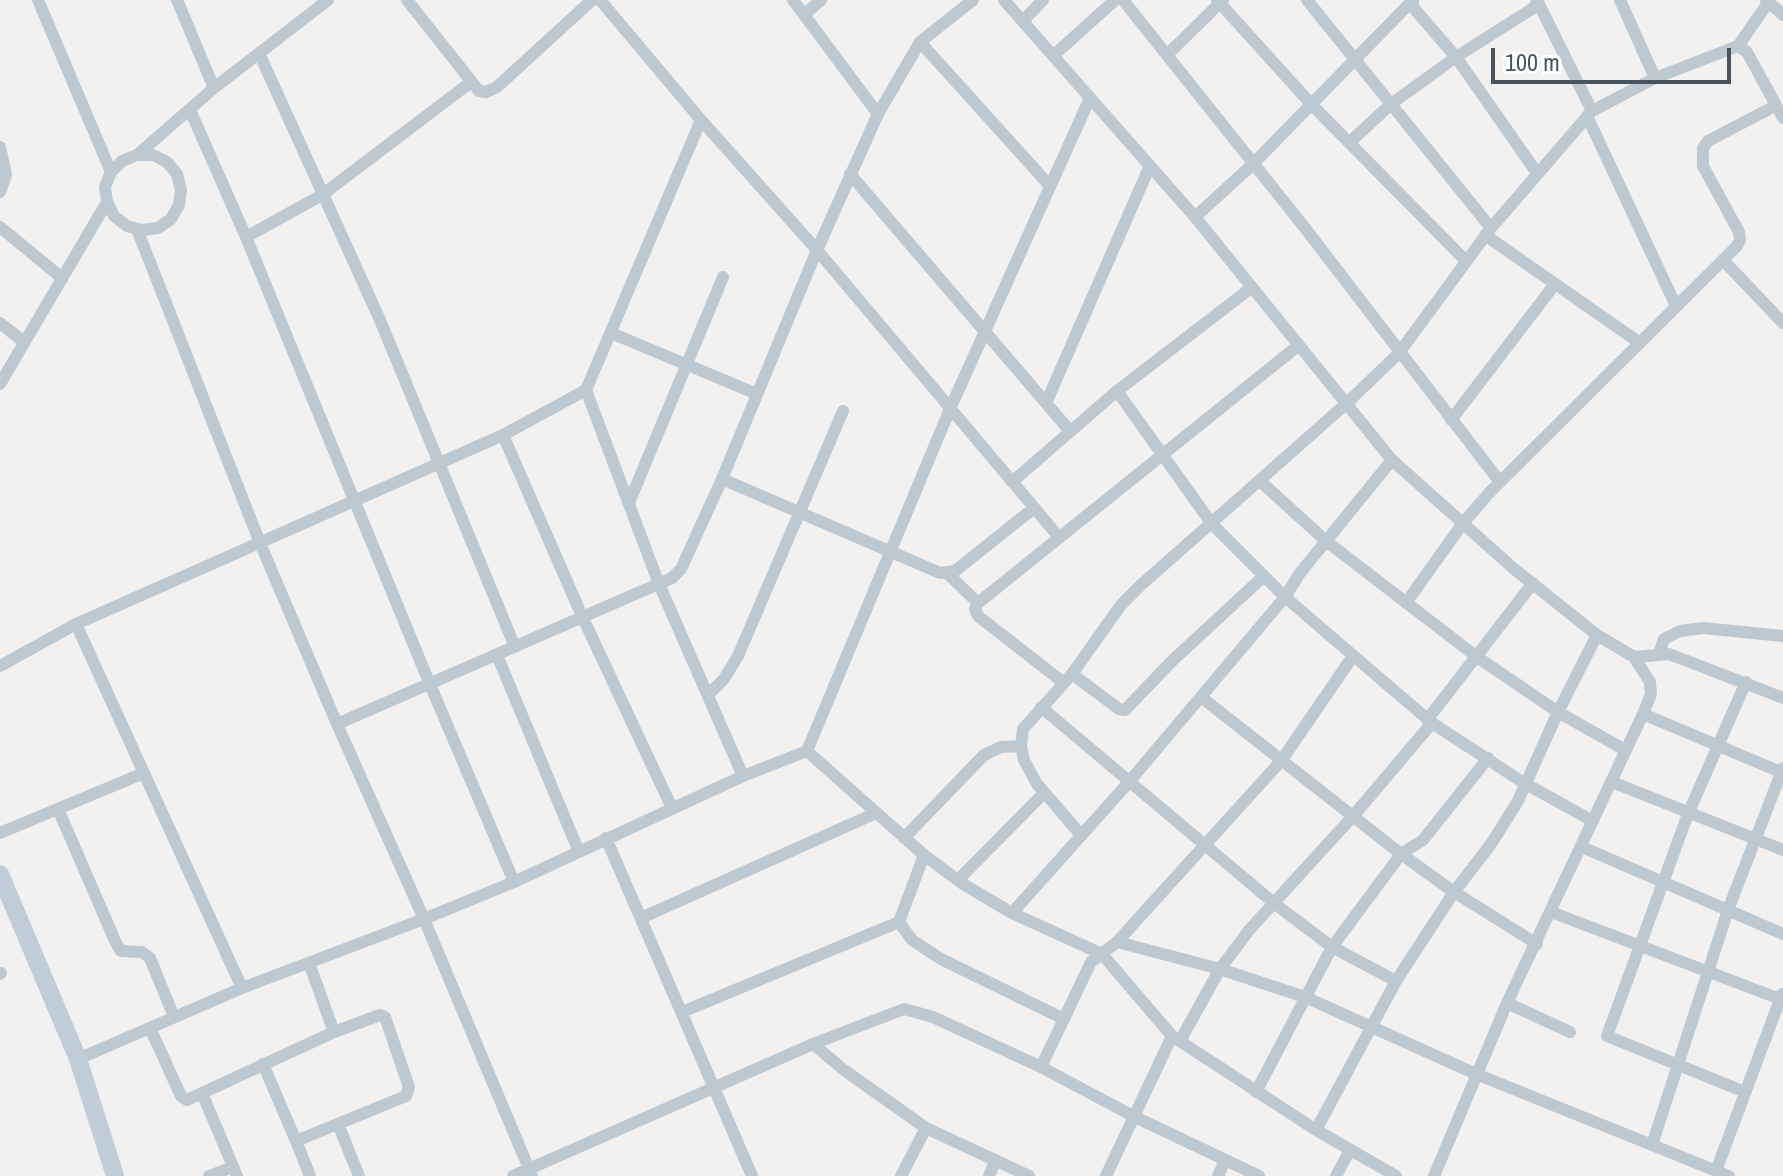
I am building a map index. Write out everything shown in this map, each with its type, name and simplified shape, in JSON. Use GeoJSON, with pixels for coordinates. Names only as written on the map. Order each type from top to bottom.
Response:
{"type":"FeatureCollection","features":[{"type":"Feature","properties":{"kind":"main road"},"geometry":{"type":"LineString","coordinates":[[0,874],[78,1059],[115,1176]]}},
{"type":"Feature","properties":{"kind":"street"},"geometry":{"type":"LineString","coordinates":[[38,0],[111,172]]}},
{"type":"Feature","properties":{"kind":"street"},"geometry":{"type":"LineString","coordinates":[[177,0],[214,88]]}},
{"type":"Feature","properties":{"kind":"street"},"geometry":{"type":"LineString","coordinates":[[137,155],[153,155],[167,162],[177,174],[181,190],[179,205],[171,219],[158,228],[137,229],[114,216],[107,202],[105,187],[111,172],[122,161],[137,155],[214,88],[328,0]]}},
{"type":"Feature","properties":{"kind":"street"},"geometry":{"type":"LineString","coordinates":[[407,0],[479,91],[491,91],[497,87],[592,0]]}},
{"type":"Feature","properties":{"kind":"street"},"geometry":{"type":"LineString","coordinates":[[600,0],[817,250],[1058,536]]}},
{"type":"Feature","properties":{"kind":"street"},"geometry":{"type":"LineString","coordinates":[[793,0],[878,114]]}},
{"type":"Feature","properties":{"kind":"street"},"geometry":{"type":"LineString","coordinates":[[805,14],[821,0]]}},
{"type":"Feature","properties":{"kind":"street"},"geometry":{"type":"LineString","coordinates":[[337,724],[659,584],[681,569],[878,114],[920,42],[973,0]]}},
{"type":"Feature","properties":{"kind":"street"},"geometry":{"type":"LineString","coordinates":[[1004,0],[1195,217],[1392,460],[1533,583],[1597,635],[1634,657],[1650,682],[1651,694],[1643,714],[1507,1003],[1434,1176]]}},
{"type":"Feature","properties":{"kind":"street"},"geometry":{"type":"LineString","coordinates":[[1023,21],[1043,0]]}},
{"type":"Feature","properties":{"kind":"street"},"geometry":{"type":"LineString","coordinates":[[1053,56],[1115,0]]}},
{"type":"Feature","properties":{"kind":"street"},"geometry":{"type":"LineString","coordinates":[[1123,0],[1305,228],[1500,482]]}},
{"type":"Feature","properties":{"kind":"street"},"geometry":{"type":"LineString","coordinates":[[1195,217],[1253,164],[1413,0],[1412,6],[1456,57],[1537,173]]}},
{"type":"Feature","properties":{"kind":"street"},"geometry":{"type":"LineString","coordinates":[[1350,142],[1391,104],[1456,57],[1535,7],[1537,0]]}},
{"type":"Feature","properties":{"kind":"street"},"geometry":{"type":"LineString","coordinates":[[1537,0],[1676,306]]}},
{"type":"Feature","properties":{"kind":"street"},"geometry":{"type":"LineString","coordinates":[[1620,0],[1655,78]]}},
{"type":"Feature","properties":{"kind":"street"},"geometry":{"type":"LineString","coordinates":[[1167,55],[1220,1],[1312,105],[1465,260]]}},
{"type":"Feature","properties":{"kind":"street"},"geometry":{"type":"LineString","coordinates":[[1081,835],[1044,793],[1024,760],[1021,746],[1023,729],[1068,678],[1121,605],[1399,353],[1465,260],[1589,114],[1655,78],[1738,46],[1768,1],[1783,15]]}},
{"type":"Feature","properties":{"kind":"street"},"geometry":{"type":"LineString","coordinates":[[1313,2],[1354,60],[1488,232],[1555,284],[1640,343]]}},
{"type":"Feature","properties":{"kind":"street"},"geometry":{"type":"LineString","coordinates":[[920,42],[1050,186]]}},
{"type":"Feature","properties":{"kind":"street"},"geometry":{"type":"LineString","coordinates":[[1738,46],[1747,52],[1783,118]]}},
{"type":"Feature","properties":{"kind":"street"},"geometry":{"type":"LineString","coordinates":[[259,53],[380,320],[515,647]]}},
{"type":"Feature","properties":{"kind":"street"},"geometry":{"type":"LineString","coordinates":[[246,237],[322,195],[471,82]]}},
{"type":"Feature","properties":{"kind":"street"},"geometry":{"type":"LineString","coordinates":[[78,1059],[242,988],[514,882],[743,776],[807,751],[950,409],[1090,98]]}},
{"type":"Feature","properties":{"kind":"street"},"geometry":{"type":"LineString","coordinates":[[1406,603],[1463,523],[1500,482],[1737,246],[1740,236],[1703,166],[1703,148],[1708,141],[1775,106]]}},
{"type":"Feature","properties":{"kind":"street"},"geometry":{"type":"LineString","coordinates":[[190,110],[246,237],[514,882]]}},
{"type":"Feature","properties":{"kind":"street"},"geometry":{"type":"LineString","coordinates":[[0,666],[76,624],[503,435],[586,390],[701,120]]}},
{"type":"Feature","properties":{"kind":"street"},"geometry":{"type":"LineString","coordinates":[[0,147],[6,175],[0,192]]}},
{"type":"Feature","properties":{"kind":"street"},"geometry":{"type":"LineString","coordinates":[[1046,403],[1149,168]]}},
{"type":"Feature","properties":{"kind":"street"},"geometry":{"type":"LineString","coordinates":[[850,174],[1070,431]]}},
{"type":"Feature","properties":{"kind":"street"},"geometry":{"type":"LineString","coordinates":[[0,384],[107,202]]}},
{"type":"Feature","properties":{"kind":"street"},"geometry":{"type":"LineString","coordinates":[[0,227],[62,278]]}},
{"type":"Feature","properties":{"kind":"street"},"geometry":{"type":"LineString","coordinates":[[137,229],[260,543],[424,919],[530,1173]]}},
{"type":"Feature","properties":{"kind":"street"},"geometry":{"type":"LineString","coordinates":[[1723,260],[1783,323]]}},
{"type":"Feature","properties":{"kind":"street"},"geometry":{"type":"LineString","coordinates":[[629,503],[723,277]]}},
{"type":"Feature","properties":{"kind":"street"},"geometry":{"type":"LineString","coordinates":[[1451,420],[1555,284]]}},
{"type":"Feature","properties":{"kind":"street"},"geometry":{"type":"LineString","coordinates":[[1012,482],[1117,391],[1251,288]]}},
{"type":"Feature","properties":{"kind":"street"},"geometry":{"type":"LineString","coordinates":[[0,323],[24,342]]}},
{"type":"Feature","properties":{"kind":"street"},"geometry":{"type":"LineString","coordinates":[[611,333],[757,394]]}},
{"type":"Feature","properties":{"kind":"street"},"geometry":{"type":"LineString","coordinates":[[1264,576],[1206,633],[1172,661],[1125,710],[1068,678],[978,616],[975,609],[978,603],[1058,536],[1299,345]]}},
{"type":"Feature","properties":{"kind":"street"},"geometry":{"type":"LineString","coordinates":[[586,390],[659,584],[743,776]]}},
{"type":"Feature","properties":{"kind":"street"},"geometry":{"type":"LineString","coordinates":[[1117,391],[1212,524],[1285,597],[1429,722],[1524,783],[1593,821]]}},
{"type":"Feature","properties":{"kind":"street"},"geometry":{"type":"LineString","coordinates":[[708,695],[724,679],[738,656],[843,411]]}},
{"type":"Feature","properties":{"kind":"street"},"geometry":{"type":"LineString","coordinates":[[503,435],[582,616],[672,808]]}},
{"type":"Feature","properties":{"kind":"street"},"geometry":{"type":"LineString","coordinates":[[1012,913],[1129,782],[1285,597],[1392,460]]}},
{"type":"Feature","properties":{"kind":"street"},"geometry":{"type":"LineString","coordinates":[[722,479],[940,573],[955,571],[1034,508]]}},
{"type":"Feature","properties":{"kind":"street"},"geometry":{"type":"LineString","coordinates":[[1260,481],[1326,541],[1477,657],[1558,712],[1625,750]]}},
{"type":"Feature","properties":{"kind":"street"},"geometry":{"type":"LineString","coordinates":[[947,573],[978,603]]}},
{"type":"Feature","properties":{"kind":"street"},"geometry":{"type":"LineString","coordinates":[[1106,1176],[1133,1116],[1220,969],[1250,929],[1354,815],[1429,722],[1533,583]]}},
{"type":"Feature","properties":{"kind":"street"},"geometry":{"type":"LineString","coordinates":[[76,624],[242,988]]}},
{"type":"Feature","properties":{"kind":"street"},"geometry":{"type":"LineString","coordinates":[[1659,654],[1664,639],[1680,631],[1703,628],[1783,636]]}},
{"type":"Feature","properties":{"kind":"street"},"geometry":{"type":"LineString","coordinates":[[1316,1130],[1396,981],[1518,801],[1597,635]]}},
{"type":"Feature","properties":{"kind":"street"},"geometry":{"type":"LineString","coordinates":[[1634,657],[1659,654],[1679,656],[1783,698]]}},
{"type":"Feature","properties":{"kind":"street"},"geometry":{"type":"LineString","coordinates":[[497,655],[579,852]]}},
{"type":"Feature","properties":{"kind":"street"},"geometry":{"type":"LineString","coordinates":[[1041,1067],[1086,968],[1117,942],[1281,761],[1353,656]]}},
{"type":"Feature","properties":{"kind":"street"},"geometry":{"type":"LineString","coordinates":[[1745,1092],[1607,1036],[1688,814],[1746,682]]}},
{"type":"Feature","properties":{"kind":"street"},"geometry":{"type":"LineString","coordinates":[[1201,697],[1401,854],[1454,892],[1537,944]]}},
{"type":"Feature","properties":{"kind":"street"},"geometry":{"type":"LineString","coordinates":[[1041,707],[1275,904],[1332,947],[1396,981]]}},
{"type":"Feature","properties":{"kind":"street"},"geometry":{"type":"LineString","coordinates":[[1643,714],[1782,771],[1728,910],[1652,1145]]}},
{"type":"Feature","properties":{"kind":"street"},"geometry":{"type":"LineString","coordinates":[[904,838],[984,755],[1001,747],[1021,746]]}},
{"type":"Feature","properties":{"kind":"street"},"geometry":{"type":"LineString","coordinates":[[807,751],[904,838],[958,880],[1012,913],[1102,954],[1176,1039],[1316,1130],[1396,1176]]}},
{"type":"Feature","properties":{"kind":"street"},"geometry":{"type":"LineString","coordinates":[[1256,1092],[1332,947],[1401,854],[1423,840],[1488,758]]}},
{"type":"Feature","properties":{"kind":"street"},"geometry":{"type":"LineString","coordinates":[[0,833],[144,773]]}},
{"type":"Feature","properties":{"kind":"street"},"geometry":{"type":"LineString","coordinates":[[1612,782],[1783,850]]}},
{"type":"Feature","properties":{"kind":"street"},"geometry":{"type":"LineString","coordinates":[[958,880],[1044,793]]}},
{"type":"Feature","properties":{"kind":"street"},"geometry":{"type":"LineString","coordinates":[[58,809],[116,943],[121,951],[142,952],[150,958],[174,1017]]}},
{"type":"Feature","properties":{"kind":"street"},"geometry":{"type":"LineString","coordinates":[[641,918],[876,813]]}},
{"type":"Feature","properties":{"kind":"street"},"geometry":{"type":"LineString","coordinates":[[606,838],[752,1176]]}},
{"type":"Feature","properties":{"kind":"street"},"geometry":{"type":"LineString","coordinates":[[1582,847],[1783,934]]}},
{"type":"Feature","properties":{"kind":"street"},"geometry":{"type":"LineString","coordinates":[[682,1012],[899,922],[924,855]]}},
{"type":"Feature","properties":{"kind":"street"},"geometry":{"type":"LineString","coordinates":[[1117,942],[1220,969],[1305,997],[1476,1074],[1652,1145],[1701,1171],[1722,1174],[1745,1092],[1782,995],[1640,948],[1551,912]]}},
{"type":"Feature","properties":{"kind":"street"},"geometry":{"type":"LineString","coordinates":[[899,922],[912,940],[941,959],[1062,1018]]}},
{"type":"Feature","properties":{"kind":"street"},"geometry":{"type":"LineString","coordinates":[[309,963],[334,1032]]}},
{"type":"Feature","properties":{"kind":"street"},"geometry":{"type":"LineString","coordinates":[[1507,1003],[1570,1032]]}},
{"type":"Feature","properties":{"kind":"street"},"geometry":{"type":"LineString","coordinates":[[513,1176],[530,1173],[813,1044],[904,1009],[933,1017],[1041,1067],[1133,1116],[1259,1176]]}},
{"type":"Feature","properties":{"kind":"street"},"geometry":{"type":"LineString","coordinates":[[150,1028],[181,1096],[187,1100],[334,1032],[380,1015],[385,1017],[409,1087],[406,1096],[296,1141]]}},
{"type":"Feature","properties":{"kind":"street"},"geometry":{"type":"LineString","coordinates":[[813,1044],[926,1128],[1029,1176]]}},
{"type":"Feature","properties":{"kind":"street"},"geometry":{"type":"LineString","coordinates":[[263,1064],[310,1176]]}},
{"type":"Feature","properties":{"kind":"street"},"geometry":{"type":"LineString","coordinates":[[202,1093],[235,1171],[209,1176]]}},
{"type":"Feature","properties":{"kind":"street"},"geometry":{"type":"LineString","coordinates":[[338,1124],[359,1176]]}},
{"type":"Feature","properties":{"kind":"street"},"geometry":{"type":"LineString","coordinates":[[901,1176],[926,1128]]}},
{"type":"Feature","properties":{"kind":"street"},"geometry":{"type":"LineString","coordinates":[[1336,1176],[1350,1150]]}},
{"type":"Feature","properties":{"kind":"street"},"geometry":{"type":"LineString","coordinates":[[989,1176],[996,1160]]}},
{"type":"Feature","properties":{"kind":"street"},"geometry":{"type":"LineString","coordinates":[[1218,1176],[1225,1160]]}}]}
